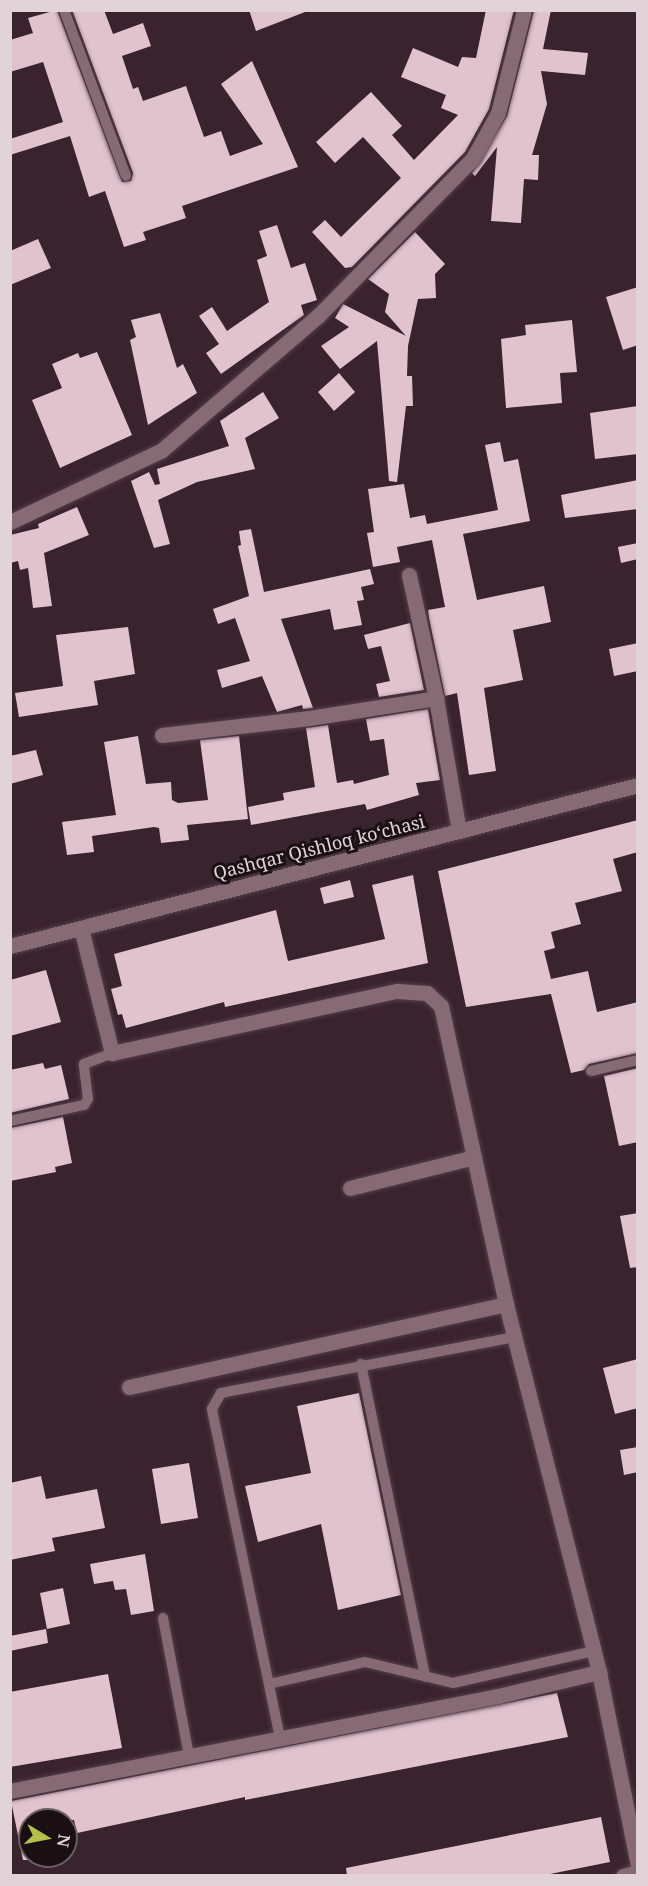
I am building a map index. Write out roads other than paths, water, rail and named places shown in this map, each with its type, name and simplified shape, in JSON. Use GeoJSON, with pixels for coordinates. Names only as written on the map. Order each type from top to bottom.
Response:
{"type":"FeatureCollection","features":[{"type":"Feature","properties":{"kind":"street"},"geometry":{"type":"LineString","coordinates":[[10,522],[162,450],[327,308],[460,174],[490,132],[525,10]]}},
{"type":"Feature","properties":{"kind":"street"},"geometry":{"type":"LineString","coordinates":[[409,575],[436,698],[459,831]]}},
{"type":"Feature","properties":{"kind":"street"},"geometry":{"type":"LineString","coordinates":[[162,735],[309,718],[436,698]]}},
{"type":"Feature","properties":{"kind":"street","name":"Qashqar Qishloq koʻchasi"},"geometry":{"type":"LineString","coordinates":[[10,946],[638,785]]}},
{"type":"Feature","properties":{"kind":"street"},"geometry":{"type":"LineString","coordinates":[[81,928],[112,1053],[397,992],[427,993],[441,1006],[506,1304],[599,1672],[638,1865]]}},
{"type":"Feature","properties":{"kind":"street"},"geometry":{"type":"LineString","coordinates":[[350,1188],[474,1157]]}},
{"type":"Feature","properties":{"kind":"street"},"geometry":{"type":"LineString","coordinates":[[129,1387],[506,1304]]}},
{"type":"Feature","properties":{"kind":"street"},"geometry":{"type":"LineString","coordinates":[[10,1791],[498,1696],[599,1672]]}},
{"type":"Feature","properties":{"kind":"street"},"geometry":{"type":"LineString","coordinates":[[622,1875],[638,1872]]}},
{"type":"Feature","properties":{"kind":"lane"},"geometry":{"type":"LineString","coordinates":[[64,10],[126,176]]}},
{"type":"Feature","properties":{"kind":"lane"},"geometry":{"type":"LineString","coordinates":[[10,1121],[84,1105],[88,1099],[84,1064],[112,1053]]}},
{"type":"Feature","properties":{"kind":"lane"},"geometry":{"type":"LineString","coordinates":[[591,1071],[638,1060]]}},
{"type":"Feature","properties":{"kind":"lane"},"geometry":{"type":"LineString","coordinates":[[280,1738],[212,1409],[221,1393],[361,1364],[514,1337]]}},
{"type":"Feature","properties":{"kind":"lane"},"geometry":{"type":"LineString","coordinates":[[361,1364],[425,1677]]}},
{"type":"Feature","properties":{"kind":"lane"},"geometry":{"type":"LineString","coordinates":[[163,1618],[189,1756]]}},
{"type":"Feature","properties":{"kind":"lane"},"geometry":{"type":"LineString","coordinates":[[269,1684],[365,1662],[453,1683],[594,1652]]}}]}
